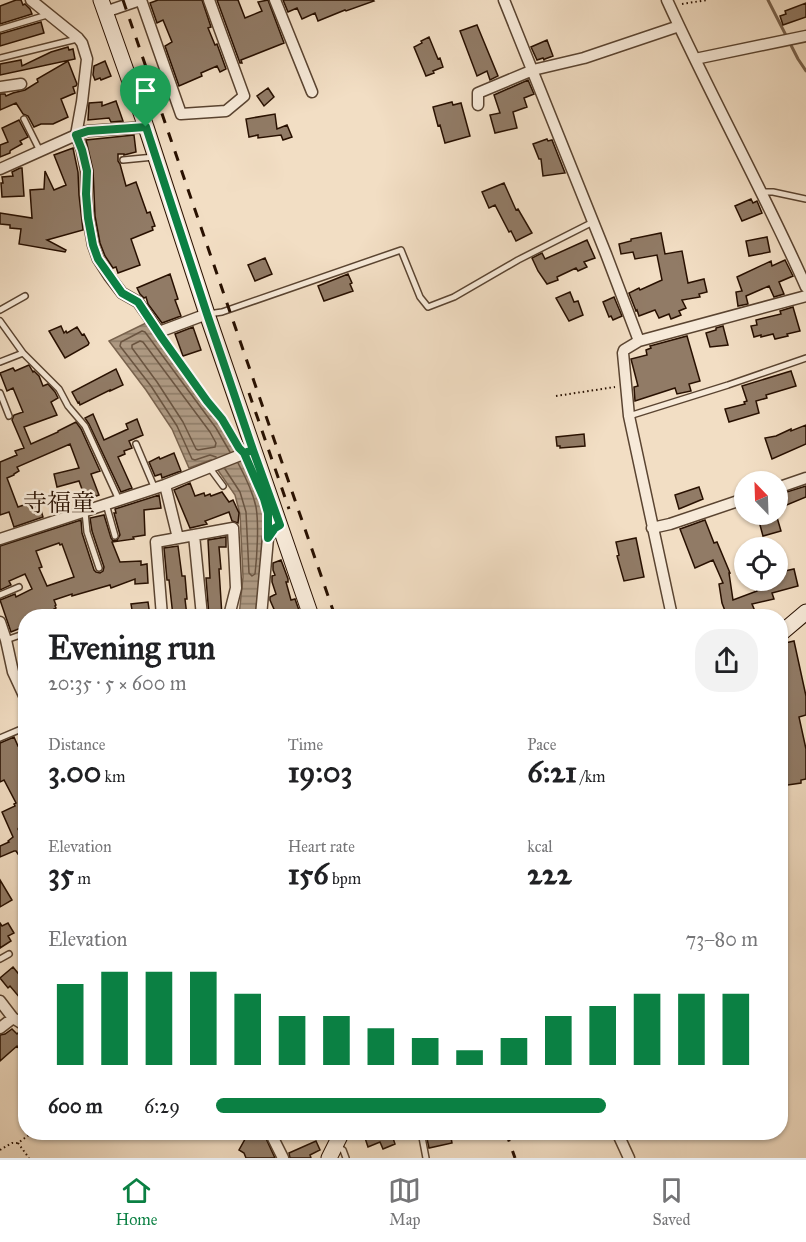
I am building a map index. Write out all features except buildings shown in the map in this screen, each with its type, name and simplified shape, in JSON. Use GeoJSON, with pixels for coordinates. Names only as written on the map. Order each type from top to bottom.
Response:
{"type":"FeatureCollection","features":[{"type":"Feature","properties":{"kind":"street"},"geometry":{"type":"LineString","coordinates":[[31,0],[82,43],[87,59],[76,135],[87,171],[88,218],[98,259],[122,293],[138,302],[159,332],[207,314]]}},
{"type":"Feature","properties":{"kind":"street"},"geometry":{"type":"LineString","coordinates":[[209,0],[244,96],[226,111],[181,114],[140,0],[103,6],[146,127],[249,452],[280,525],[309,609]]}},
{"type":"Feature","properties":{"kind":"street"},"geometry":{"type":"LineString","coordinates":[[275,0],[312,92]]}},
{"type":"Feature","properties":{"kind":"street"},"geometry":{"type":"LineString","coordinates":[[504,0],[594,222],[639,341]]}},
{"type":"Feature","properties":{"kind":"street"},"geometry":{"type":"LineString","coordinates":[[668,3],[762,192],[806,287]]}},
{"type":"Feature","properties":{"kind":"street"},"geometry":{"type":"LineString","coordinates":[[478,105],[478,93],[533,70],[584,58],[679,26]]}},
{"type":"Feature","properties":{"kind":"street"},"geometry":{"type":"LineString","coordinates":[[694,59],[806,36]]}},
{"type":"Feature","properties":{"kind":"street"},"geometry":{"type":"LineString","coordinates":[[0,87],[21,84]]}},
{"type":"Feature","properties":{"kind":"street"},"geometry":{"type":"LineString","coordinates":[[0,169],[88,131],[146,127]]}},
{"type":"Feature","properties":{"kind":"street"},"geometry":{"type":"LineString","coordinates":[[670,609],[629,416],[624,350],[639,341],[806,296]]}},
{"type":"Feature","properties":{"kind":"street"},"geometry":{"type":"LineString","coordinates":[[0,539],[160,487],[249,452]]}},
{"type":"Feature","properties":{"kind":"street"},"geometry":{"type":"LineString","coordinates":[[788,484],[806,478]]}},
{"type":"Feature","properties":{"kind":"street"},"geometry":{"type":"LineString","coordinates":[[160,487],[178,538]]}},
{"type":"Feature","properties":{"kind":"street"},"geometry":{"type":"LineString","coordinates":[[652,528],[734,502]]}},
{"type":"Feature","properties":{"kind":"street"},"geometry":{"type":"LineString","coordinates":[[262,609],[268,538],[280,525]]}},
{"type":"Feature","properties":{"kind":"street"},"geometry":{"type":"LineString","coordinates":[[161,609],[156,542],[233,528],[236,588],[231,609]]}},
{"type":"Feature","properties":{"kind":"street"},"geometry":{"type":"LineString","coordinates":[[194,535],[201,609]]}},
{"type":"Feature","properties":{"kind":"street"},"geometry":{"type":"LineString","coordinates":[[788,627],[806,612]]}},
{"type":"Feature","properties":{"kind":"street"},"geometry":{"type":"LineString","coordinates":[[0,622],[4,644],[18,682]]}},
{"type":"Feature","properties":{"kind":"street"},"geometry":{"type":"LineString","coordinates":[[0,1000],[13,1018],[18,1021]]}},
{"type":"Feature","properties":{"kind":"street"},"geometry":{"type":"LineString","coordinates":[[0,1028],[13,1018]]}},
{"type":"Feature","properties":{"kind":"street"},"geometry":{"type":"LineString","coordinates":[[274,1140],[283,1158]]}},
{"type":"Feature","properties":{"kind":"street"},"geometry":{"type":"LineString","coordinates":[[621,1140],[629,1158]]}},
{"type":"Feature","properties":{"kind":"lane"},"geometry":{"type":"LineString","coordinates":[[0,29],[49,15]]}},
{"type":"Feature","properties":{"kind":"lane"},"geometry":{"type":"LineString","coordinates":[[0,58],[78,39]]}},
{"type":"Feature","properties":{"kind":"lane"},"geometry":{"type":"LineString","coordinates":[[24,119],[40,151]]}},
{"type":"Feature","properties":{"kind":"lane"},"geometry":{"type":"LineString","coordinates":[[123,160],[155,157]]}},
{"type":"Feature","properties":{"kind":"lane"},"geometry":{"type":"LineString","coordinates":[[762,192],[806,199]]}},
{"type":"Feature","properties":{"kind":"lane"},"geometry":{"type":"LineString","coordinates":[[207,314],[222,312],[401,250],[420,297],[428,307],[454,297],[518,260],[594,222]]}},
{"type":"Feature","properties":{"kind":"lane"},"geometry":{"type":"LineString","coordinates":[[0,310],[25,296]]}},
{"type":"Feature","properties":{"kind":"lane"},"geometry":{"type":"LineString","coordinates":[[0,321],[23,353],[59,389],[68,406],[86,426],[119,500]]}},
{"type":"Feature","properties":{"kind":"lane"},"geometry":{"type":"LineString","coordinates":[[159,332],[222,419],[239,448],[249,452],[268,513],[268,538]]}},
{"type":"Feature","properties":{"kind":"lane"},"geometry":{"type":"LineString","coordinates":[[0,362],[23,353]]}},
{"type":"Feature","properties":{"kind":"lane"},"geometry":{"type":"LineString","coordinates":[[629,416],[806,358]]}},
{"type":"Feature","properties":{"kind":"lane"},"geometry":{"type":"LineString","coordinates":[[0,393],[9,416]]}},
{"type":"Feature","properties":{"kind":"lane"},"geometry":{"type":"LineString","coordinates":[[136,444],[160,487]]}},
{"type":"Feature","properties":{"kind":"lane"},"geometry":{"type":"LineString","coordinates":[[209,467],[223,486]]}},
{"type":"Feature","properties":{"kind":"lane"},"geometry":{"type":"LineString","coordinates":[[106,504],[115,536]]}},
{"type":"Feature","properties":{"kind":"lane"},"geometry":{"type":"LineString","coordinates":[[85,511],[87,532],[99,568]]}},
{"type":"Feature","properties":{"kind":"lane"},"geometry":{"type":"LineString","coordinates":[[0,595],[19,587]]}},
{"type":"Feature","properties":{"kind":"lane"},"geometry":{"type":"LineString","coordinates":[[4,644],[18,637]]}},
{"type":"Feature","properties":{"kind":"lane"},"geometry":{"type":"LineString","coordinates":[[0,738],[18,730]]}},
{"type":"Feature","properties":{"kind":"lane"},"geometry":{"type":"LineString","coordinates":[[0,959],[9,954]]}},
{"type":"Feature","properties":{"kind":"lane"},"geometry":{"type":"LineString","coordinates":[[423,1140],[426,1158]]}},
{"type":"Feature","properties":{"kind":"lane"},"geometry":{"type":"LineString","coordinates":[[335,1145],[343,1150],[346,1158]]}},
{"type":"Feature","properties":{"kind":"path"},"geometry":{"type":"LineString","coordinates":[[668,3],[707,0]]}},
{"type":"Feature","properties":{"kind":"path"},"geometry":{"type":"LineString","coordinates":[[556,396],[626,386]]}},
{"type":"Feature","properties":{"kind":"path"},"geometry":{"type":"LineString","coordinates":[[0,1150],[22,1140]]}},
{"type":"Feature","properties":{"kind":"path"},"geometry":{"type":"LineString","coordinates":[[18,1143],[29,1158]]}},
{"type":"Feature","properties":{"kind":"water"},"geometry":{"type":"Polygon","coordinates":[[[146,323],[221,424],[235,450],[245,462],[261,502],[263,514],[262,563],[256,609],[240,609],[243,577],[240,514],[235,495],[211,460],[189,468],[172,429],[109,341],[146,323]]]}},
{"type":"Feature","properties":{"kind":"waterway"},"geometry":{"type":"LineString","coordinates":[[768,0],[806,71]]}},
{"type":"Feature","properties":{"kind":"railway"},"geometry":{"type":"LineString","coordinates":[[123,0],[333,609]]}},
{"type":"Feature","properties":{"kind":"railway"},"geometry":{"type":"LineString","coordinates":[[249,393],[289,509]]}},
{"type":"Feature","properties":{"kind":"railway"},"geometry":{"type":"LineString","coordinates":[[509,1140],[515,1158]]}},
{"type":"Feature","properties":{"kind":"district","name":"寺福童"},"geometry":{"type":"Point","coordinates":[59,503]}},
{"type":"Feature","properties":{"kind":"route"},"geometry":{"type":"LineString","coordinates":[[146,127],[88,131],[76,135],[87,171],[86,194],[93,245],[98,259],[109,276],[122,293],[138,302],[227,426],[239,448],[244,453],[253,450],[280,525],[268,538],[268,513],[244,453],[253,450],[146,127]]}}]}
